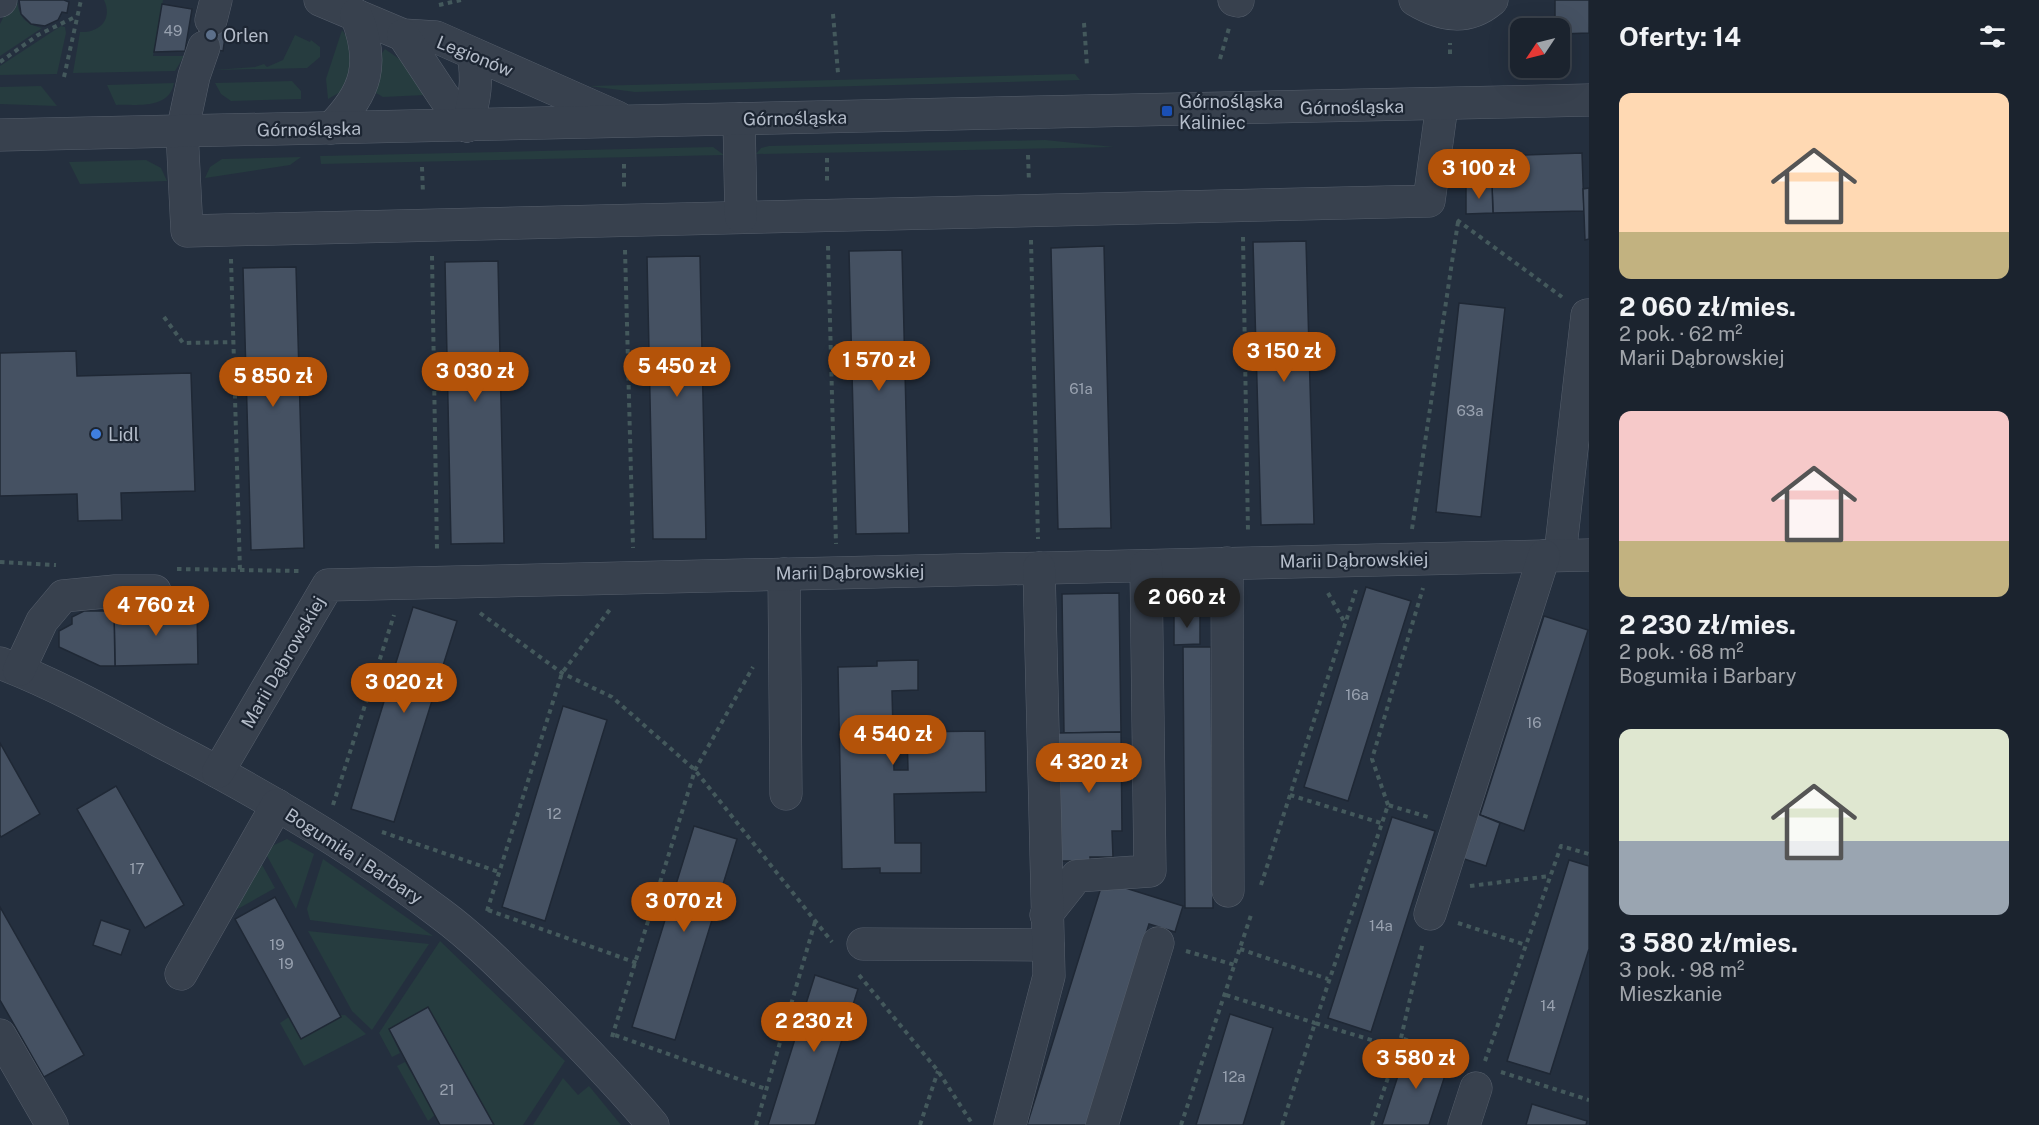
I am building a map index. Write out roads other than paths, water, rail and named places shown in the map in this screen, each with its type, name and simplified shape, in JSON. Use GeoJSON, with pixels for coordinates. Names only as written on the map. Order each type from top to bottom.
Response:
{"type":"FeatureCollection","features":[{"type":"Feature","properties":{"kind":"street","name":"Legionów"},"geometry":{"type":"LineString","coordinates":[[320,0],[403,35],[436,37],[626,121]]}},
{"type":"Feature","properties":{"kind":"street"},"geometry":{"type":"LineString","coordinates":[[1415,0],[1433,11],[1451,15],[1481,9],[1492,0]]}},
{"type":"Feature","properties":{"kind":"street"},"geometry":{"type":"LineString","coordinates":[[331,128],[356,99],[364,79],[367,59],[365,38],[356,15]]}},
{"type":"Feature","properties":{"kind":"street"},"geometry":{"type":"LineString","coordinates":[[211,23],[194,76],[182,132],[187,231],[1429,201],[1442,105]]}},
{"type":"Feature","properties":{"kind":"street"},"geometry":{"type":"LineString","coordinates":[[403,35],[444,97],[467,126]]}},
{"type":"Feature","properties":{"kind":"street"},"geometry":{"type":"LineString","coordinates":[[467,126],[476,97],[477,74],[473,54]]}},
{"type":"Feature","properties":{"kind":"street","name":"Górnośląska"},"geometry":{"type":"LineString","coordinates":[[0,135],[1589,100]]}},
{"type":"Feature","properties":{"kind":"street"},"geometry":{"type":"LineString","coordinates":[[739,119],[741,217]]}},
{"type":"Feature","properties":{"kind":"street"},"geometry":{"type":"LineString","coordinates":[[1434,902],[1458,826],[1564,555],[1587,315]]}},
{"type":"Feature","properties":{"kind":"street","name":"Marii Dąbrowskiej"},"geometry":{"type":"LineString","coordinates":[[219,772],[328,585],[1564,555]]}},
{"type":"Feature","properties":{"kind":"street"},"geometry":{"type":"LineString","coordinates":[[1238,563],[1242,897]]}},
{"type":"Feature","properties":{"kind":"street"},"geometry":{"type":"LineString","coordinates":[[1047,930],[1077,876],[1150,871],[1146,566]]}},
{"type":"Feature","properties":{"kind":"street"},"geometry":{"type":"LineString","coordinates":[[1010,1125],[1050,976],[1039,568]]}},
{"type":"Feature","properties":{"kind":"street"},"geometry":{"type":"LineString","coordinates":[[784,574],[786,794]]}},
{"type":"Feature","properties":{"kind":"street"},"geometry":{"type":"LineString","coordinates":[[10,667],[42,621],[63,596],[115,591],[155,591]]}},
{"type":"Feature","properties":{"kind":"street","name":"Bogumiła i Barbary"},"geometry":{"type":"LineString","coordinates":[[10,667],[219,772],[324,834],[410,891],[466,933],[590,1054],[653,1125]]}},
{"type":"Feature","properties":{"kind":"street"},"geometry":{"type":"LineString","coordinates":[[181,975],[277,805]]}},
{"type":"Feature","properties":{"kind":"street"},"geometry":{"type":"LineString","coordinates":[[851,953],[1047,930]]}},
{"type":"Feature","properties":{"kind":"street"},"geometry":{"type":"LineString","coordinates":[[1102,1125],[1158,943]]}},
{"type":"Feature","properties":{"kind":"street"},"geometry":{"type":"LineString","coordinates":[[0,1035],[52,1125]]}},
{"type":"Feature","properties":{"kind":"street"},"geometry":{"type":"LineString","coordinates":[[1464,1125],[1479,1077]]}},
{"type":"Feature","properties":{"kind":"place","name":"Orlen"},"geometry":{"type":"Point","coordinates":[211,35]}},
{"type":"Feature","properties":{"kind":"place","name":"Górnośląska Kaliniec"},"geometry":{"type":"Point","coordinates":[1167,111]}},
{"type":"Feature","properties":{"kind":"place","name":"Lidl"},"geometry":{"type":"Point","coordinates":[96,434]}}]}
